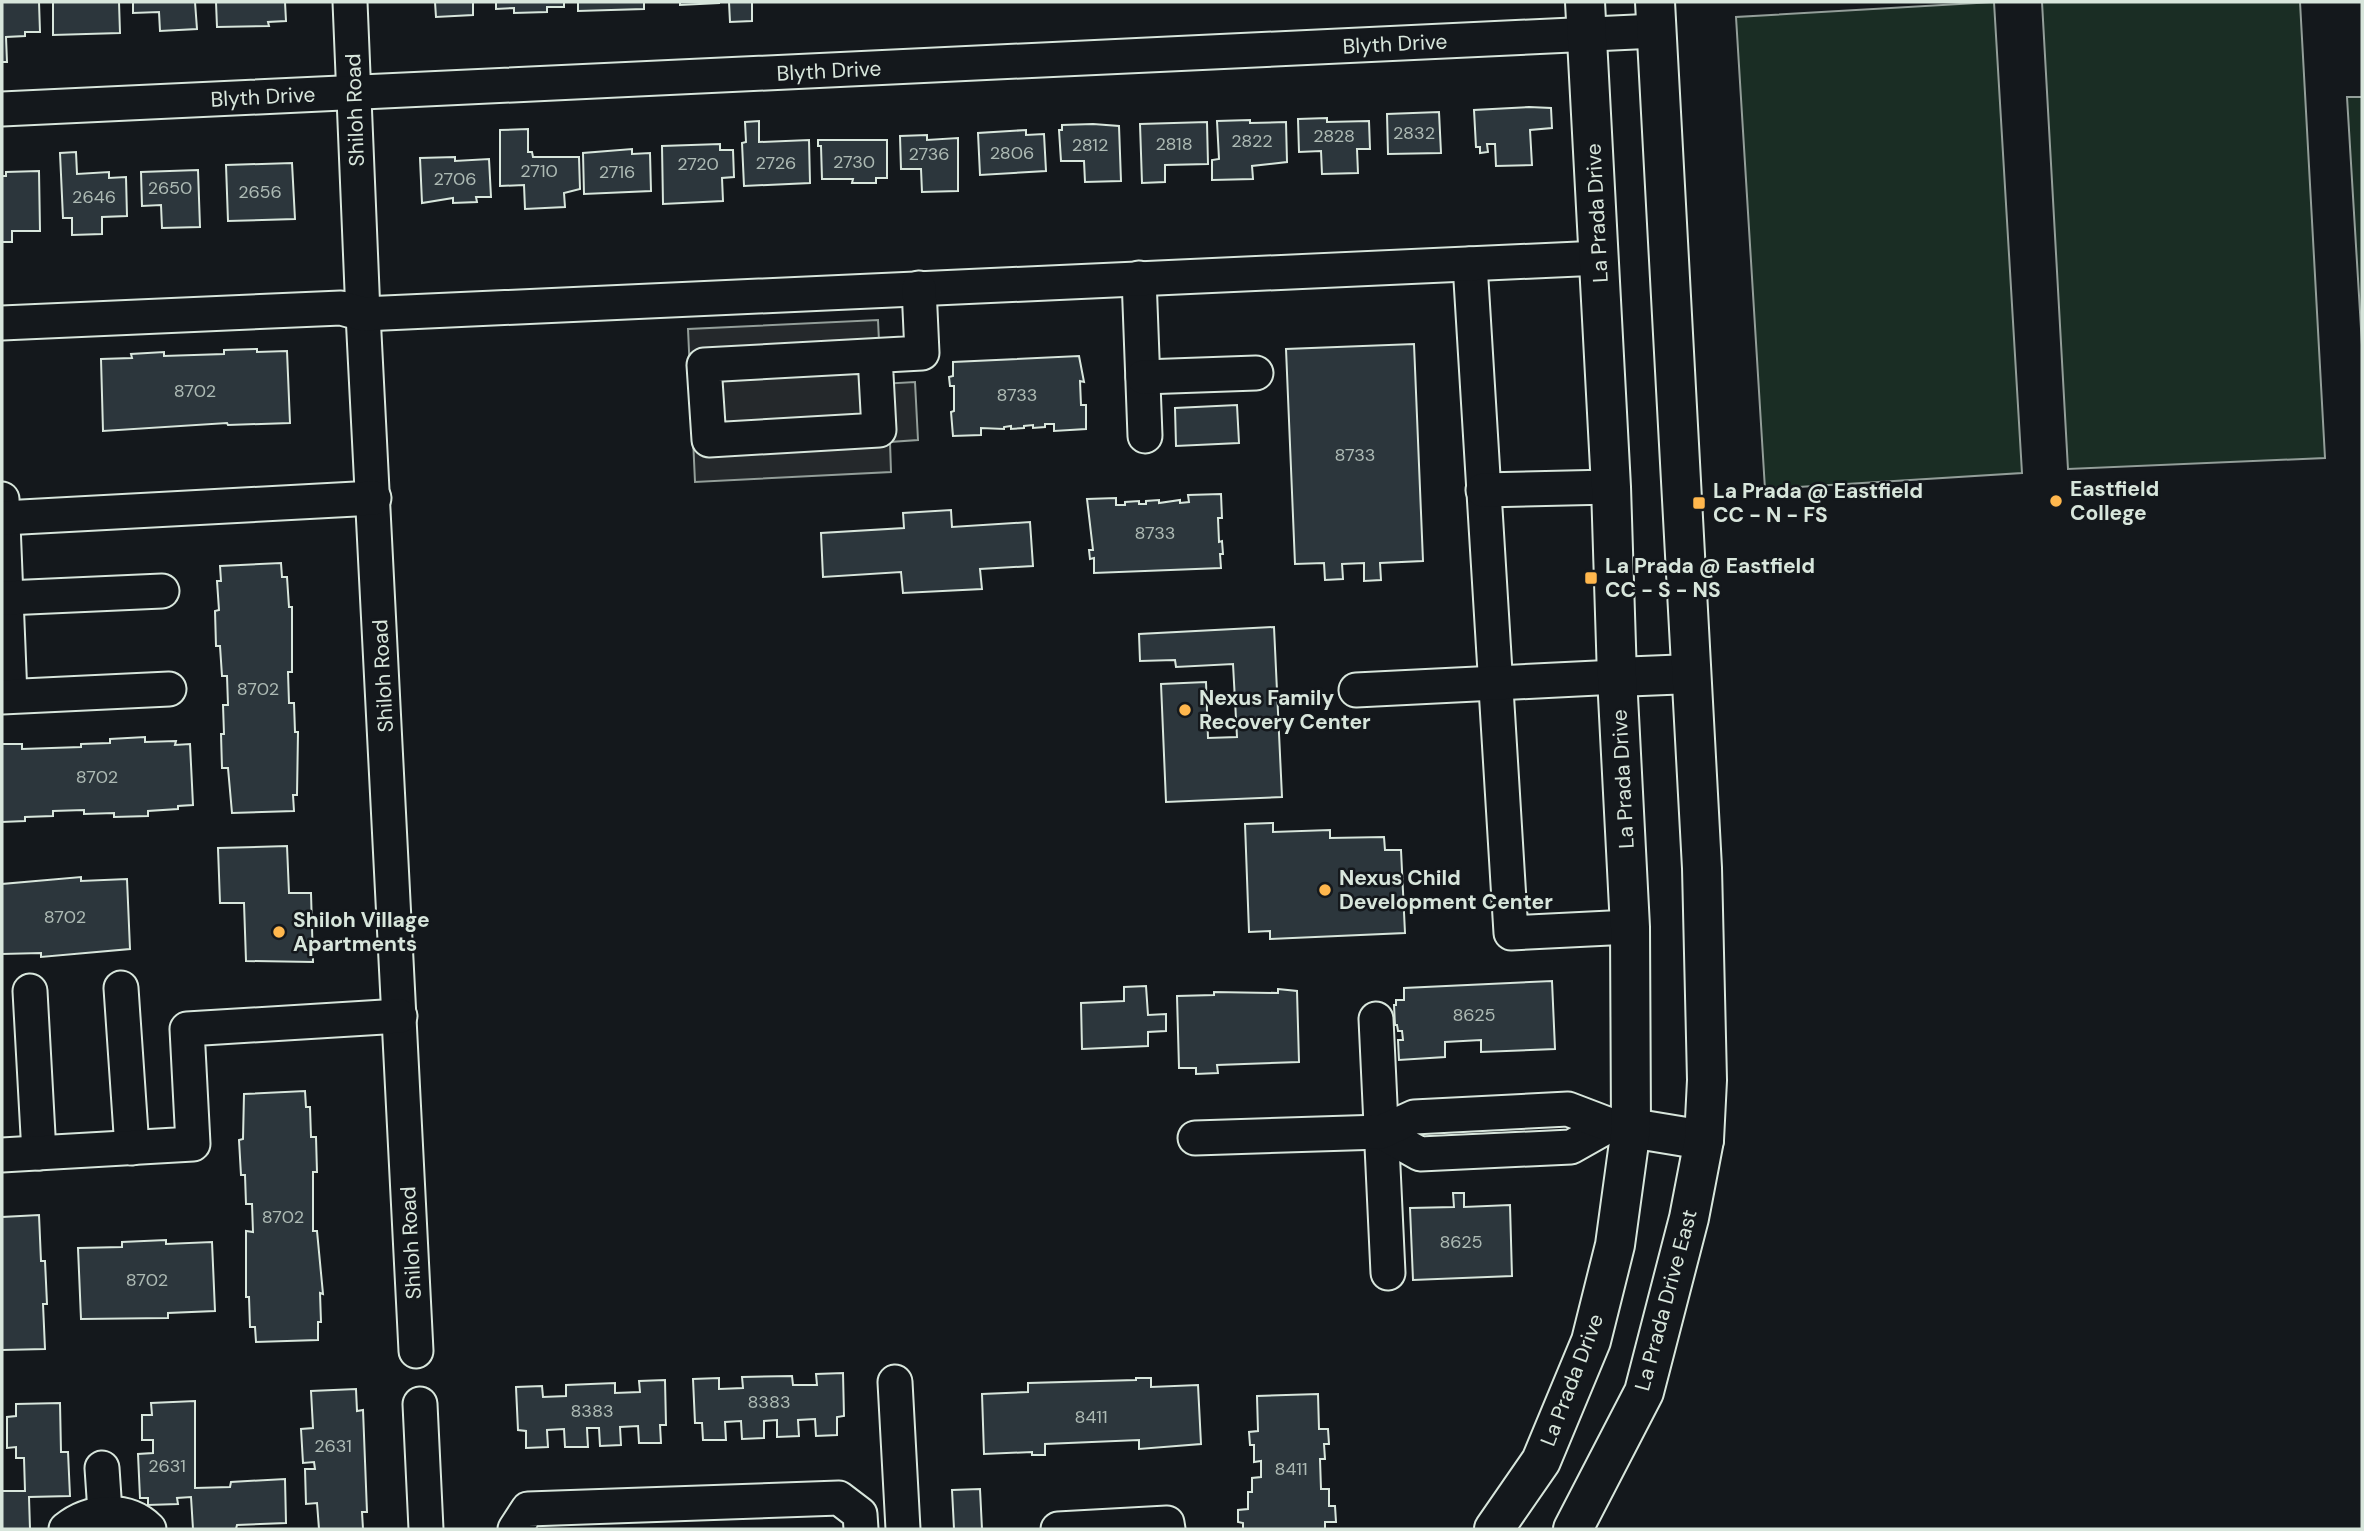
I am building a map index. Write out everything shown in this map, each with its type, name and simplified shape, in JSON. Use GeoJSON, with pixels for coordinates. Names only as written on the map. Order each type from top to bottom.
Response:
{"type":"FeatureCollection","features":[{"type":"Feature","properties":{"kind":"main road"},"geometry":{"type":"LineString","coordinates":[[1621,1127],[1704,1140],[1707,1080],[1702,868],[1655,16]]}},
{"type":"Feature","properties":{"kind":"main road","name":"La Prada Drive"},"geometry":{"type":"LineString","coordinates":[[1494,1529],[1541,1461],[1591,1341],[1615,1245],[1630,927],[1600,258],[1585,18]]}},
{"type":"Feature","properties":{"kind":"main road"},"geometry":{"type":"LineString","coordinates":[[1617,677],[1691,674]]}},
{"type":"Feature","properties":{"kind":"main road","name":"La Prada Drive East"},"geometry":{"type":"LineString","coordinates":[[1573,1529],[1644,1392],[1689,1218],[1704,1140]]}},
{"type":"Feature","properties":{"kind":"street","name":"Shiloh Road"},"geometry":{"type":"LineString","coordinates":[[350,2],[363,314],[416,1351]]}},
{"type":"Feature","properties":{"kind":"street","name":"Blyth Drive"},"geometry":{"type":"LineString","coordinates":[[2,109],[355,93],[1585,18],[1655,16]]}},
{"type":"Feature","properties":{"kind":"street"},"geometry":{"type":"LineString","coordinates":[[2,323],[341,308],[363,314],[1600,258]]}},
{"type":"Feature","properties":{"kind":"street"},"geometry":{"type":"LineString","coordinates":[[1470,264],[1511,933],[1630,927]]}},
{"type":"Feature","properties":{"kind":"street"},"geometry":{"type":"LineString","coordinates":[[1139,278],[1145,436]]}},
{"type":"Feature","properties":{"kind":"street"},"geometry":{"type":"LineString","coordinates":[[875,356],[879,430],[709,440],[704,365],[922,353],[919,288]]}},
{"type":"Feature","properties":{"kind":"street"},"geometry":{"type":"LineString","coordinates":[[1143,377],[1256,373]]}},
{"type":"Feature","properties":{"kind":"street"},"geometry":{"type":"LineString","coordinates":[[1483,490],[1611,487]]}},
{"type":"Feature","properties":{"kind":"street"},"geometry":{"type":"LineString","coordinates":[[169,689],[6,696],[2,509],[374,498]]}},
{"type":"Feature","properties":{"kind":"street"},"geometry":{"type":"LineString","coordinates":[[6,598],[162,591]]}},
{"type":"Feature","properties":{"kind":"street"},"geometry":{"type":"LineString","coordinates":[[1356,690],[1617,677]]}},
{"type":"Feature","properties":{"kind":"street"},"geometry":{"type":"LineString","coordinates":[[121,988],[132,1148]]}},
{"type":"Feature","properties":{"kind":"street"},"geometry":{"type":"LineString","coordinates":[[30,991],[38,1153]]}},
{"type":"Feature","properties":{"kind":"street"},"geometry":{"type":"LineString","coordinates":[[2,1155],[193,1144],[187,1028],[400,1016]]}},
{"type":"Feature","properties":{"kind":"street"},"geometry":{"type":"LineString","coordinates":[[1377,1018],[1388,1273]]}},
{"type":"Feature","properties":{"kind":"street"},"geometry":{"type":"LineString","coordinates":[[1195,1139],[1381,1132],[1414,1117],[1568,1109],[1621,1127]]}},
{"type":"Feature","properties":{"kind":"street"},"geometry":{"type":"LineString","coordinates":[[895,1382],[903,1529]]}},
{"type":"Feature","properties":{"kind":"street"},"geometry":{"type":"LineString","coordinates":[[420,1404],[426,1529]]}},
{"type":"Feature","properties":{"kind":"street"},"geometry":{"type":"LineString","coordinates":[[102,1468],[105,1512]]}},
{"type":"Feature","properties":{"kind":"street"},"geometry":{"type":"LineString","coordinates":[[515,1529],[528,1509],[839,1498],[860,1514],[860,1529]]}},
{"type":"Feature","properties":{"kind":"street"},"geometry":{"type":"LineString","coordinates":[[66,1529],[105,1512],[141,1520],[149,1529]]}},
{"type":"Feature","properties":{"kind":"street"},"geometry":{"type":"LineString","coordinates":[[1058,1529],[1167,1523],[1168,1529]]}},
{"type":"Feature","properties":{"kind":"green space"},"geometry":{"type":"Polygon","coordinates":[[[1994,2],[2022,473],[1765,489],[1736,17],[1994,2]]]}},
{"type":"Feature","properties":{"kind":"green space"},"geometry":{"type":"Polygon","coordinates":[[[2042,2],[2300,2],[2325,458],[2068,469],[2042,2]]]}},
{"type":"Feature","properties":{"kind":"green space"},"geometry":{"type":"Polygon","coordinates":[[[2347,97],[2362,97],[2362,345],[2347,97]]]}},
{"type":"Feature","properties":{"kind":"shaded area"},"geometry":{"type":"Polygon","coordinates":[[[878,320],[881,384],[915,382],[918,440],[890,442],[891,472],[695,482],[688,329],[878,320]]]}},
{"type":"Feature","properties":{"kind":"building"},"geometry":{"type":"Polygon","coordinates":[[[2,2],[39,2],[40,32],[25,32],[25,36],[6,37],[7,62],[2,62],[2,2]]]}},
{"type":"Feature","properties":{"kind":"building"},"geometry":{"type":"Polygon","coordinates":[[[53,2],[119,2],[120,33],[53,35],[53,2]]]}},
{"type":"Feature","properties":{"kind":"building"},"geometry":{"type":"Polygon","coordinates":[[[133,2],[195,2],[197,29],[160,31],[159,12],[133,13],[133,2]]]}},
{"type":"Feature","properties":{"kind":"building"},"geometry":{"type":"Polygon","coordinates":[[[216,2],[285,2],[286,21],[268,22],[269,26],[217,27],[216,2]]]}},
{"type":"Feature","properties":{"kind":"building"},"geometry":{"type":"Polygon","coordinates":[[[435,2],[473,2],[473,15],[436,17],[435,2]]]}},
{"type":"Feature","properties":{"kind":"building"},"geometry":{"type":"Polygon","coordinates":[[[496,2],[564,2],[564,7],[547,7],[547,12],[514,13],[514,8],[496,9],[496,2]]]}},
{"type":"Feature","properties":{"kind":"building"},"geometry":{"type":"Polygon","coordinates":[[[578,2],[644,2],[644,9],[578,11],[578,2]]]}},
{"type":"Feature","properties":{"kind":"building"},"geometry":{"type":"Polygon","coordinates":[[[680,2],[719,2],[719,3],[680,5],[680,2]]]}},
{"type":"Feature","properties":{"kind":"building"},"geometry":{"type":"Polygon","coordinates":[[[729,2],[752,2],[752,21],[730,22],[729,2]]]}},
{"type":"Feature","properties":{"kind":"building"},"geometry":{"type":"Polygon","coordinates":[[[1551,108],[1552,128],[1530,130],[1532,165],[1496,166],[1495,144],[1487,144],[1488,152],[1480,153],[1480,147],[1476,147],[1474,110],[1551,108]]]}},
{"type":"Feature","properties":{"kind":"building"},"geometry":{"type":"Polygon","coordinates":[[[1439,112],[1441,153],[1388,154],[1387,114],[1439,112]]]}},
{"type":"Feature","properties":{"kind":"building"},"geometry":{"type":"Polygon","coordinates":[[[1327,118],[1327,122],[1369,121],[1370,149],[1357,149],[1358,173],[1322,174],[1321,151],[1299,152],[1298,119],[1327,118]]]}},
{"type":"Feature","properties":{"kind":"building"},"geometry":{"type":"Polygon","coordinates":[[[1250,120],[1250,123],[1286,122],[1287,162],[1252,166],[1253,179],[1212,180],[1212,160],[1219,159],[1217,121],[1250,120]]]}},
{"type":"Feature","properties":{"kind":"building"},"geometry":{"type":"Polygon","coordinates":[[[759,121],[759,142],[809,140],[810,183],[744,186],[742,143],[746,142],[745,122],[759,121]]]}},
{"type":"Feature","properties":{"kind":"building"},"geometry":{"type":"Polygon","coordinates":[[[1207,122],[1208,164],[1165,165],[1165,182],[1142,183],[1140,124],[1207,122]]]}},
{"type":"Feature","properties":{"kind":"building"},"geometry":{"type":"Polygon","coordinates":[[[1062,125],[1119,126],[1121,181],[1085,182],[1084,161],[1061,161],[1059,130],[1062,130],[1062,125]]]}},
{"type":"Feature","properties":{"kind":"building"},"geometry":{"type":"Polygon","coordinates":[[[528,129],[528,152],[532,152],[533,157],[579,157],[580,189],[564,193],[565,207],[525,209],[524,185],[500,186],[500,130],[528,129]]]}},
{"type":"Feature","properties":{"kind":"building"},"geometry":{"type":"Polygon","coordinates":[[[1026,130],[1026,135],[1044,134],[1046,171],[980,175],[978,133],[1026,130]]]}},
{"type":"Feature","properties":{"kind":"building"},"geometry":{"type":"Polygon","coordinates":[[[927,135],[927,140],[958,138],[958,191],[922,192],[921,169],[901,169],[900,136],[927,135]]]}},
{"type":"Feature","properties":{"kind":"building"},"geometry":{"type":"Polygon","coordinates":[[[818,140],[887,140],[887,178],[876,178],[876,183],[852,183],[853,179],[822,179],[821,146],[818,146],[818,140]]]}},
{"type":"Feature","properties":{"kind":"building"},"geometry":{"type":"Polygon","coordinates":[[[720,144],[720,150],[733,150],[734,177],[722,178],[723,201],[663,204],[662,146],[720,144]]]}},
{"type":"Feature","properties":{"kind":"building"},"geometry":{"type":"Polygon","coordinates":[[[632,149],[632,154],[650,153],[651,191],[584,194],[583,153],[632,149]]]}},
{"type":"Feature","properties":{"kind":"building"},"geometry":{"type":"Polygon","coordinates":[[[76,152],[77,174],[109,172],[109,178],[126,177],[127,216],[102,217],[102,234],[72,235],[72,218],[63,218],[60,153],[76,152]]]}},
{"type":"Feature","properties":{"kind":"building"},"geometry":{"type":"Polygon","coordinates":[[[455,157],[455,161],[489,159],[491,197],[476,197],[477,202],[453,203],[453,198],[422,203],[420,158],[455,157]]]}},
{"type":"Feature","properties":{"kind":"building"},"geometry":{"type":"Polygon","coordinates":[[[292,163],[295,219],[228,221],[226,165],[292,163]]]}},
{"type":"Feature","properties":{"kind":"building"},"geometry":{"type":"Polygon","coordinates":[[[198,170],[200,227],[162,228],[161,205],[142,206],[141,172],[198,170]]]}},
{"type":"Feature","properties":{"kind":"building"},"geometry":{"type":"Polygon","coordinates":[[[39,171],[40,231],[12,231],[12,242],[2,242],[2,176],[6,176],[6,172],[39,171]]]}},
{"type":"Feature","properties":{"kind":"building"},"geometry":{"type":"Polygon","coordinates":[[[1414,344],[1423,561],[1380,563],[1381,580],[1364,581],[1364,563],[1342,564],[1343,579],[1325,580],[1324,563],[1295,564],[1286,349],[1414,344]]]}},
{"type":"Feature","properties":{"kind":"building"},"geometry":{"type":"Polygon","coordinates":[[[257,349],[257,352],[287,351],[290,423],[227,423],[103,431],[101,359],[132,358],[131,354],[224,354],[224,350],[257,349]]]}},
{"type":"Feature","properties":{"kind":"building"},"geometry":{"type":"Polygon","coordinates":[[[1079,356],[1084,382],[1080,381],[1081,405],[1086,405],[1086,429],[1054,431],[1054,424],[1045,424],[1045,427],[1033,428],[1033,425],[1011,429],[1011,426],[1004,429],[981,428],[981,435],[953,436],[951,412],[954,411],[954,386],[950,386],[949,377],[953,376],[953,362],[1079,356]]]}},
{"type":"Feature","properties":{"kind":"building"},"geometry":{"type":"Polygon","coordinates":[[[1237,405],[1239,443],[1176,446],[1175,408],[1237,405]]]}},
{"type":"Feature","properties":{"kind":"building"},"geometry":{"type":"Polygon","coordinates":[[[1221,494],[1222,518],[1218,518],[1219,542],[1222,541],[1223,554],[1220,554],[1221,568],[1094,573],[1094,558],[1090,559],[1089,550],[1093,550],[1087,499],[1116,498],[1116,505],[1139,501],[1139,504],[1146,504],[1146,501],[1159,500],[1159,503],[1180,500],[1180,503],[1189,502],[1188,495],[1221,494]]]}},
{"type":"Feature","properties":{"kind":"building"},"geometry":{"type":"Polygon","coordinates":[[[951,510],[952,527],[1030,522],[1033,566],[980,569],[982,589],[903,593],[901,572],[823,577],[821,533],[904,528],[903,513],[951,510]]]}},
{"type":"Feature","properties":{"kind":"building"},"geometry":{"type":"Polygon","coordinates":[[[281,563],[282,577],[287,577],[289,607],[292,607],[289,703],[294,703],[295,732],[298,732],[297,795],[293,795],[294,811],[232,813],[228,768],[222,768],[223,705],[228,705],[227,676],[222,676],[220,646],[216,646],[215,611],[219,610],[217,581],[221,581],[220,566],[281,563]]]}},
{"type":"Feature","properties":{"kind":"building","name":"Nexus Family Recovery Center"},"geometry":{"type":"Polygon","coordinates":[[[1274,627],[1282,797],[1166,802],[1161,684],[1206,682],[1208,738],[1237,737],[1233,664],[1176,667],[1175,660],[1140,661],[1139,634],[1274,627]]]}},
{"type":"Feature","properties":{"kind":"building"},"geometry":{"type":"Polygon","coordinates":[[[145,737],[145,742],[176,741],[175,745],[190,744],[193,805],[148,811],[148,816],[114,817],[114,813],[84,814],[84,810],[53,811],[53,816],[25,817],[25,821],[2,822],[2,744],[22,744],[22,749],[81,747],[81,744],[110,743],[110,739],[145,737]]]}},
{"type":"Feature","properties":{"kind":"building","name":"Nexus Child Development Center"},"geometry":{"type":"Polygon","coordinates":[[[1273,823],[1273,832],[1330,830],[1330,838],[1384,837],[1385,850],[1401,850],[1405,933],[1270,939],[1270,931],[1249,932],[1245,824],[1273,823]]]}},
{"type":"Feature","properties":{"kind":"building","name":"Shiloh Village Apartments"},"geometry":{"type":"Polygon","coordinates":[[[287,846],[289,893],[311,893],[313,962],[246,961],[244,903],[220,903],[218,848],[287,846]]]}},
{"type":"Feature","properties":{"kind":"building"},"geometry":{"type":"Polygon","coordinates":[[[81,877],[81,881],[127,879],[130,949],[41,957],[41,953],[2,954],[2,884],[81,877]]]}},
{"type":"Feature","properties":{"kind":"building"},"geometry":{"type":"Polygon","coordinates":[[[1552,981],[1555,1049],[1481,1052],[1481,1040],[1445,1042],[1445,1057],[1399,1060],[1398,1040],[1403,1040],[1402,1031],[1398,1031],[1395,1025],[1394,1005],[1396,1000],[1404,1000],[1404,988],[1552,981]]]}},
{"type":"Feature","properties":{"kind":"building"},"geometry":{"type":"Polygon","coordinates":[[[1146,986],[1148,1015],[1166,1014],[1166,1031],[1148,1032],[1148,1046],[1082,1049],[1081,1003],[1124,1001],[1124,987],[1146,986]]]}},
{"type":"Feature","properties":{"kind":"building"},"geometry":{"type":"Polygon","coordinates":[[[1278,989],[1297,991],[1299,1062],[1217,1065],[1218,1073],[1196,1074],[1196,1068],[1179,1068],[1177,996],[1214,995],[1214,992],[1278,993],[1278,989]]]}},
{"type":"Feature","properties":{"kind":"building"},"geometry":{"type":"Polygon","coordinates":[[[305,1091],[306,1107],[310,1107],[311,1137],[316,1137],[317,1172],[313,1172],[313,1231],[317,1231],[323,1294],[320,1293],[321,1322],[318,1322],[318,1340],[256,1342],[255,1327],[250,1327],[249,1297],[246,1297],[246,1231],[253,1232],[252,1204],[246,1204],[245,1175],[241,1175],[239,1140],[243,1139],[244,1094],[305,1091]]]}},
{"type":"Feature","properties":{"kind":"building"},"geometry":{"type":"Polygon","coordinates":[[[1453,1193],[1464,1193],[1464,1207],[1510,1205],[1512,1276],[1413,1280],[1410,1208],[1454,1207],[1453,1193]]]}},
{"type":"Feature","properties":{"kind":"building"},"geometry":{"type":"Polygon","coordinates":[[[39,1215],[41,1261],[45,1261],[47,1304],[43,1304],[45,1349],[2,1350],[2,1217],[39,1215]]]}},
{"type":"Feature","properties":{"kind":"building"},"geometry":{"type":"Polygon","coordinates":[[[166,1240],[166,1244],[212,1242],[215,1311],[168,1313],[168,1318],[81,1319],[78,1248],[122,1247],[122,1242],[166,1240]]]}},
{"type":"Feature","properties":{"kind":"building"},"geometry":{"type":"Polygon","coordinates":[[[843,1373],[844,1416],[837,1417],[837,1435],[816,1436],[815,1419],[798,1420],[799,1436],[777,1437],[777,1420],[764,1421],[764,1438],[742,1439],[741,1421],[725,1422],[726,1440],[703,1440],[702,1423],[695,1423],[693,1379],[719,1378],[719,1389],[743,1388],[742,1377],[792,1376],[793,1385],[817,1385],[816,1374],[843,1373]]]}},
{"type":"Feature","properties":{"kind":"building"},"geometry":{"type":"Polygon","coordinates":[[[1151,1378],[1151,1387],[1198,1385],[1201,1444],[1139,1449],[1139,1440],[1045,1444],[1045,1455],[1032,1455],[1032,1452],[984,1454],[982,1394],[1028,1392],[1028,1383],[1151,1378]]]}},
{"type":"Feature","properties":{"kind":"building"},"geometry":{"type":"Polygon","coordinates":[[[665,1380],[666,1425],[660,1425],[661,1443],[639,1443],[638,1426],[620,1427],[621,1445],[600,1446],[599,1428],[587,1428],[588,1447],[565,1447],[564,1429],[547,1430],[548,1447],[526,1448],[526,1431],[518,1430],[516,1387],[542,1386],[543,1397],[566,1396],[566,1385],[615,1383],[615,1393],[640,1392],[639,1381],[665,1380]]]}},
{"type":"Feature","properties":{"kind":"building"},"geometry":{"type":"Polygon","coordinates":[[[356,1389],[357,1411],[363,1410],[367,1512],[362,1512],[363,1529],[319,1529],[317,1503],[306,1504],[305,1469],[315,1469],[314,1462],[303,1463],[301,1429],[313,1428],[311,1391],[356,1389]]]}},
{"type":"Feature","properties":{"kind":"building"},"geometry":{"type":"Polygon","coordinates":[[[1318,1394],[1319,1429],[1328,1429],[1329,1444],[1324,1444],[1325,1459],[1320,1459],[1321,1489],[1329,1489],[1329,1506],[1335,1506],[1336,1522],[1325,1522],[1325,1529],[1243,1529],[1243,1523],[1238,1522],[1238,1510],[1248,1509],[1248,1492],[1252,1492],[1252,1478],[1261,1477],[1261,1461],[1254,1462],[1254,1445],[1250,1445],[1249,1432],[1258,1431],[1257,1396],[1318,1394]]]}},
{"type":"Feature","properties":{"kind":"building"},"geometry":{"type":"Polygon","coordinates":[[[195,1401],[195,1488],[230,1487],[231,1482],[285,1479],[286,1523],[237,1525],[236,1529],[193,1529],[191,1497],[177,1498],[178,1504],[148,1505],[148,1498],[140,1498],[138,1454],[153,1453],[153,1440],[142,1440],[142,1415],[152,1415],[151,1403],[195,1401]]]}},
{"type":"Feature","properties":{"kind":"building"},"geometry":{"type":"Polygon","coordinates":[[[60,1403],[61,1452],[68,1452],[70,1496],[29,1497],[30,1529],[2,1529],[2,1491],[25,1491],[24,1458],[16,1458],[16,1447],[7,1448],[7,1417],[16,1416],[16,1404],[60,1403]]]}},
{"type":"Feature","properties":{"kind":"building"},"geometry":{"type":"Polygon","coordinates":[[[980,1489],[982,1529],[954,1529],[952,1490],[980,1489]]]}},
{"type":"Feature","properties":{"kind":"place","name":"Eastfield College"},"geometry":{"type":"Point","coordinates":[2056,501]}},
{"type":"Feature","properties":{"kind":"place","name":"La Prada @ Eastfield CC - N - FS"},"geometry":{"type":"Point","coordinates":[1699,503]}},
{"type":"Feature","properties":{"kind":"place","name":"La Prada @ Eastfield CC - S - NS"},"geometry":{"type":"Point","coordinates":[1591,578]}},
{"type":"Feature","properties":{"kind":"place","name":"Nexus Family Recovery Center"},"geometry":{"type":"Point","coordinates":[1185,710]}},
{"type":"Feature","properties":{"kind":"place","name":"Nexus Child Development Center"},"geometry":{"type":"Point","coordinates":[1325,890]}},
{"type":"Feature","properties":{"kind":"place","name":"Shiloh Village Apartments"},"geometry":{"type":"Point","coordinates":[279,932]}}]}
